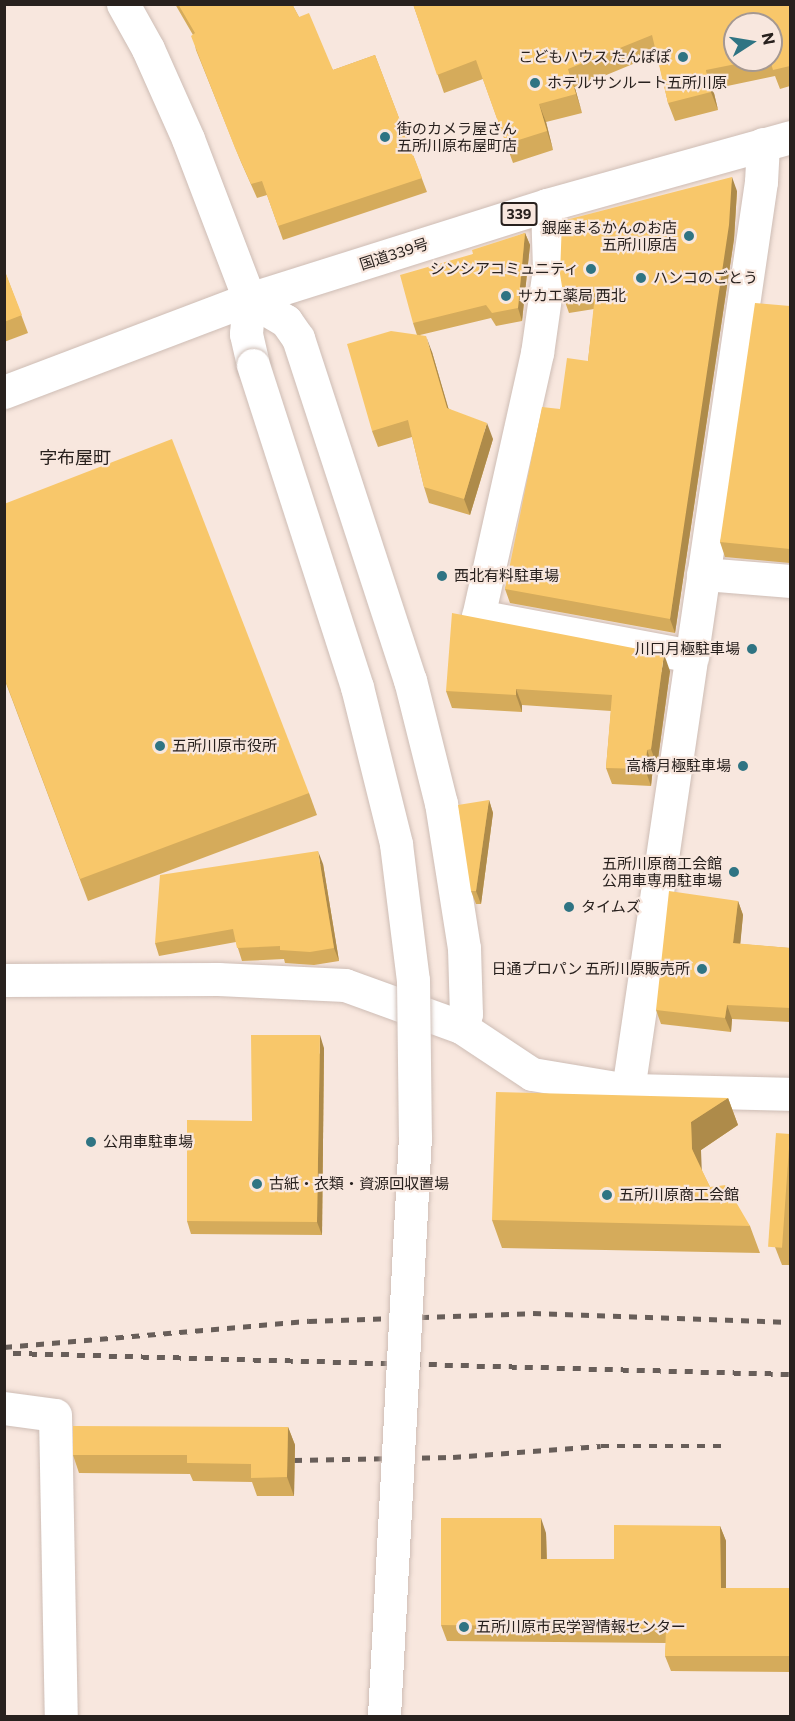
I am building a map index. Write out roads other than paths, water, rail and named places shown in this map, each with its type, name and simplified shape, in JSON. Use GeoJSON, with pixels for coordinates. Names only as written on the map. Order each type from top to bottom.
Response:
{"type":"FeatureCollection","features":[{"type":"Feature","properties":{"kind":"main road"},"geometry":{"type":"LineString","coordinates":[[123,4],[148,49],[188,139],[249,299],[246,334],[253,365],[357,687],[396,844],[413,980],[415,1136],[384,1716]]}},
{"type":"Feature","properties":{"kind":"main road"},"geometry":{"type":"LineString","coordinates":[[628,1090],[761,182],[777,140]]}},
{"type":"Feature","properties":{"kind":"main road","name":"国道339号"},"geometry":{"type":"LineString","coordinates":[[4,392],[249,299],[547,205],[777,140]]}},
{"type":"Feature","properties":{"kind":"main road"},"geometry":{"type":"LineString","coordinates":[[547,205],[549,269],[537,353],[478,616],[692,656]]}},
{"type":"Feature","properties":{"kind":"main road"},"geometry":{"type":"LineString","coordinates":[[249,299],[286,321],[298,338],[410,680],[441,803],[464,948],[466,1014],[461,1027]]}},
{"type":"Feature","properties":{"kind":"main road"},"geometry":{"type":"LineString","coordinates":[[703,574],[790,581]]}},
{"type":"Feature","properties":{"kind":"main road"},"geometry":{"type":"LineString","coordinates":[[4,980],[218,979],[345,985],[461,1027],[532,1074],[628,1090],[790,1094]]}},
{"type":"Feature","properties":{"kind":"main road"},"geometry":{"type":"LineString","coordinates":[[4,1408],[55,1414],[61,1716]]}},
{"type":"Feature","properties":{"kind":"railway"},"geometry":{"type":"LineString","coordinates":[[4,1347],[309,1321],[533,1313],[790,1322]]}},
{"type":"Feature","properties":{"kind":"railway"},"geometry":{"type":"LineString","coordinates":[[13,1353],[790,1374]]}},
{"type":"Feature","properties":{"kind":"railway"},"geometry":{"type":"LineString","coordinates":[[294,1460],[453,1457],[601,1446],[729,1446]]}},
{"type":"Feature","properties":{"kind":"place","name":"こどもハウス たんぽぽ"},"geometry":{"type":"Point","coordinates":[683,57]}},
{"type":"Feature","properties":{"kind":"place","name":"ホテルサンルート五所川原"},"geometry":{"type":"Point","coordinates":[535,83]}},
{"type":"Feature","properties":{"kind":"place","name":"街のカメラ屋さん 五所川原布屋町店"},"geometry":{"type":"Point","coordinates":[385,137]}},
{"type":"Feature","properties":{"kind":"place","name":"銀座まるかんのお店 五所川原店"},"geometry":{"type":"Point","coordinates":[689,236]}},
{"type":"Feature","properties":{"kind":"place","name":"シンシアコミュニティ"},"geometry":{"type":"Point","coordinates":[591,269]}},
{"type":"Feature","properties":{"kind":"place","name":"ハンコのごとう"},"geometry":{"type":"Point","coordinates":[641,278]}},
{"type":"Feature","properties":{"kind":"place","name":"サカエ薬局 西北"},"geometry":{"type":"Point","coordinates":[506,296]}},
{"type":"Feature","properties":{"kind":"place","name":"西北有料駐車場"},"geometry":{"type":"Point","coordinates":[442,576]}},
{"type":"Feature","properties":{"kind":"place","name":"川口月極駐車場"},"geometry":{"type":"Point","coordinates":[752,649]}},
{"type":"Feature","properties":{"kind":"place","name":"五所川原市役所"},"geometry":{"type":"Point","coordinates":[160,746]}},
{"type":"Feature","properties":{"kind":"place","name":"高橋月極駐車場"},"geometry":{"type":"Point","coordinates":[743,766]}},
{"type":"Feature","properties":{"kind":"place","name":"五所川原商工会館 公用車専用駐車場"},"geometry":{"type":"Point","coordinates":[734,872]}},
{"type":"Feature","properties":{"kind":"place","name":"タイムズ"},"geometry":{"type":"Point","coordinates":[569,907]}},
{"type":"Feature","properties":{"kind":"place","name":"日通プロパン 五所川原販売所"},"geometry":{"type":"Point","coordinates":[702,969]}},
{"type":"Feature","properties":{"kind":"place","name":"公用車駐車場"},"geometry":{"type":"Point","coordinates":[91,1142]}},
{"type":"Feature","properties":{"kind":"place","name":"古紙・衣類・資源回収置場"},"geometry":{"type":"Point","coordinates":[257,1184]}},
{"type":"Feature","properties":{"kind":"place","name":"五所川原商工会館"},"geometry":{"type":"Point","coordinates":[607,1195]}},
{"type":"Feature","properties":{"kind":"place","name":"五所川原市民学習情報センター"},"geometry":{"type":"Point","coordinates":[464,1627]}},
{"type":"Feature","properties":{"kind":"district","name":"字布屋町"},"geometry":{"type":"Point","coordinates":[75,457]}}]}
